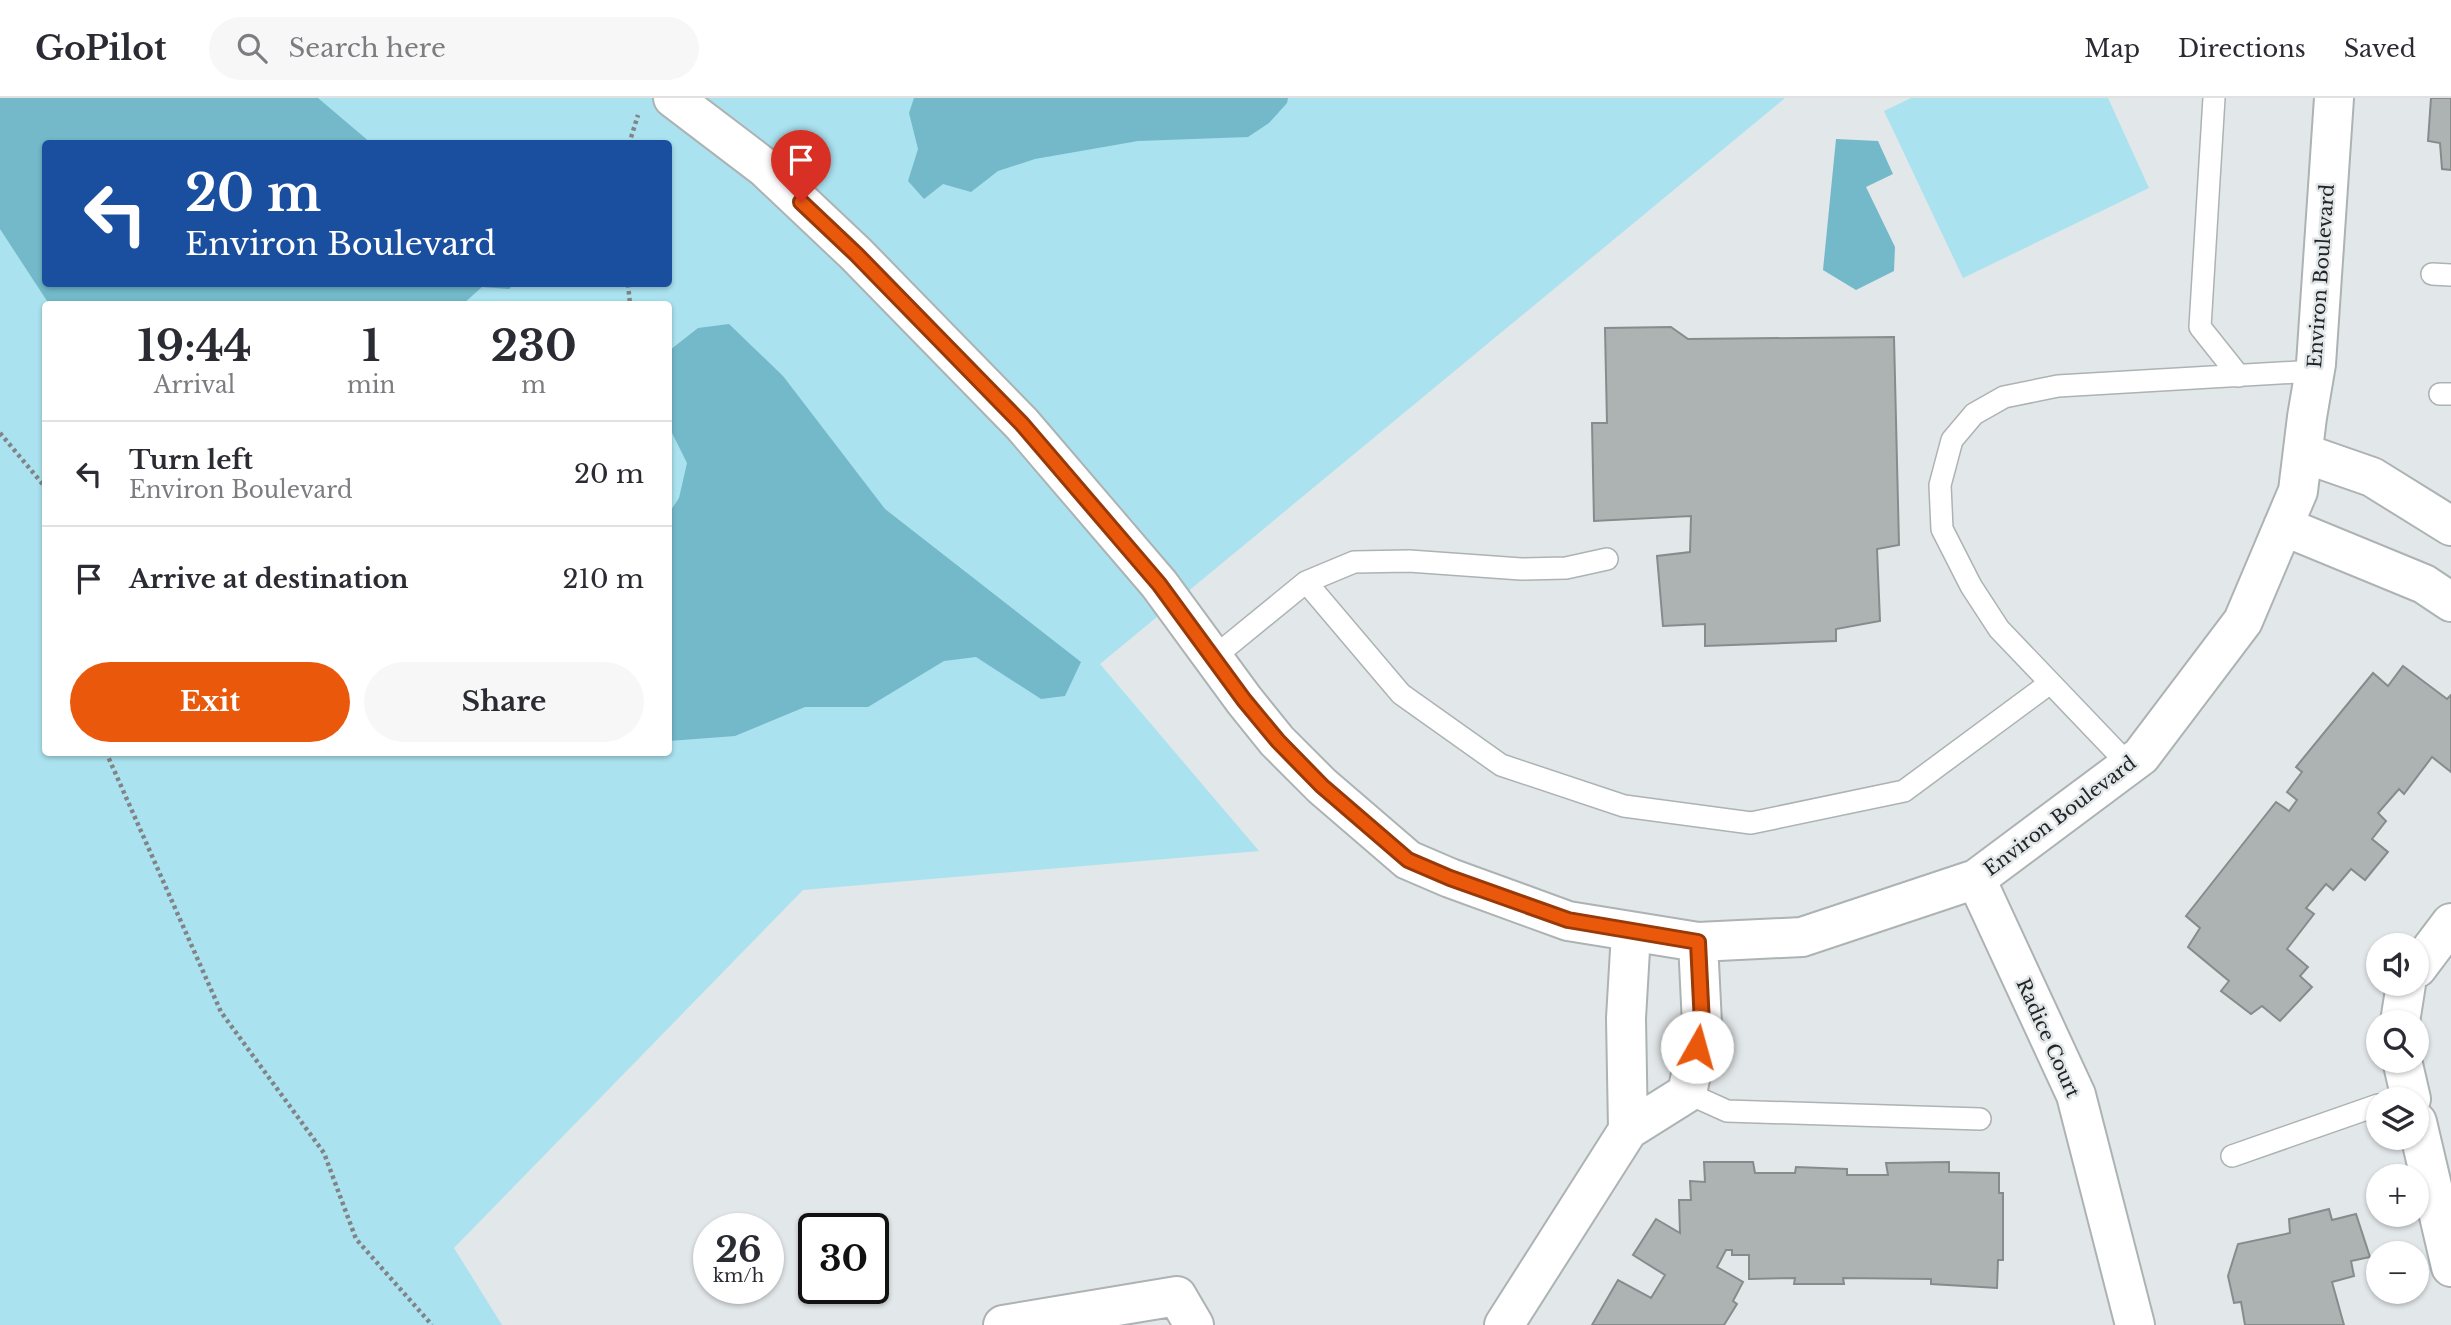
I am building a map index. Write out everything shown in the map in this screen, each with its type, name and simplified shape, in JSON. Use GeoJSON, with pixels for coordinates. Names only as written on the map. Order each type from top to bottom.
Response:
{"type":"FeatureCollection","features":[{"type":"Feature","properties":{"kind":"street","name":"Environ Boulevard"},"geometry":{"type":"LineString","coordinates":[[657,103],[765,168],[856,254],[1022,424],[1159,584],[1244,700],[1286,750],[1322,786],[1408,860],[1450,878],[1568,920],[1630,933],[1698,942],[1802,937],[1976,879],[2141,755],[2243,621],[2298,491],[2315,371],[2333,98]]}},
{"type":"Feature","properties":{"kind":"street"},"geometry":{"type":"LineString","coordinates":[[2303,453],[2372,477],[2451,526]]}},
{"type":"Feature","properties":{"kind":"street"},"geometry":{"type":"LineString","coordinates":[[2283,526],[2424,584],[2451,602]]}},
{"type":"Feature","properties":{"kind":"street","name":"Radice Court"},"geometry":{"type":"LineString","coordinates":[[1976,879],[2076,1095],[2135,1325]]}},
{"type":"Feature","properties":{"kind":"street"},"geometry":{"type":"LineString","coordinates":[[2429,952],[2451,923]]}},
{"type":"Feature","properties":{"kind":"street"},"geometry":{"type":"LineString","coordinates":[[1628,1130],[1626,1018],[1630,933]]}},
{"type":"Feature","properties":{"kind":"street"},"geometry":{"type":"LineString","coordinates":[[1504,1325],[1628,1130],[1687,1093],[1702,1024],[1698,942]]}},
{"type":"Feature","properties":{"kind":"street"},"geometry":{"type":"LineString","coordinates":[[2418,1150],[2451,1267]]}},
{"type":"Feature","properties":{"kind":"street"},"geometry":{"type":"LineString","coordinates":[[1003,1325],[1177,1296],[1194,1325]]}},
{"type":"Feature","properties":{"kind":"lane"},"geometry":{"type":"LineString","coordinates":[[2214,98],[2200,327],[2239,376]]}},
{"type":"Feature","properties":{"kind":"lane"},"geometry":{"type":"LineString","coordinates":[[2129,765],[1999,629],[1971,586],[1942,529],[1940,485],[1952,440],[1974,414],[2004,397],[2058,386],[2315,371]]}},
{"type":"Feature","properties":{"kind":"lane"},"geometry":{"type":"LineString","coordinates":[[1213,658],[1306,582],[1354,562],[1409,561],[1521,569],[1566,568],[1607,559]]}},
{"type":"Feature","properties":{"kind":"lane"},"geometry":{"type":"LineString","coordinates":[[1306,582],[1401,694],[1501,765],[1637,808],[1751,823],[1904,792],[2050,682]]}},
{"type":"Feature","properties":{"kind":"lane"},"geometry":{"type":"LineString","coordinates":[[1687,1093],[1727,1111],[1980,1119]]}},
{"type":"Feature","properties":{"kind":"lane"},"geometry":{"type":"LineString","coordinates":[[2232,1156],[2366,1110]]}},
{"type":"Feature","properties":{"kind":"path"},"geometry":{"type":"LineString","coordinates":[[632,140],[657,103]]}},
{"type":"Feature","properties":{"kind":"path"},"geometry":{"type":"LineString","coordinates":[[0,433],[42,483]]}},
{"type":"Feature","properties":{"kind":"path"},"geometry":{"type":"LineString","coordinates":[[108,756],[221,1012],[324,1153],[356,1239],[432,1325]]}},
{"type":"Feature","properties":{"kind":"shaded area"},"geometry":{"type":"Polygon","coordinates":[[[0,98],[1785,98],[1100,664],[1259,851],[803,890],[454,1248],[502,1325],[0,1325],[0,98]]]}},
{"type":"Feature","properties":{"kind":"shaded area"},"geometry":{"type":"Polygon","coordinates":[[[0,98],[318,98],[367,140],[42,140],[42,287],[482,287],[466,301],[47,301],[0,229],[0,98]]]}},
{"type":"Feature","properties":{"kind":"shaded area"},"geometry":{"type":"Polygon","coordinates":[[[914,98],[1288,98],[1287,103],[1269,123],[1248,137],[1138,141],[1035,159],[998,171],[971,192],[943,184],[924,199],[908,181],[918,149],[909,113],[914,98]]]}},
{"type":"Feature","properties":{"kind":"shaded area"},"geometry":{"type":"Polygon","coordinates":[[[1911,98],[2108,98],[2149,188],[1963,278],[1884,111],[1911,98]]]}},
{"type":"Feature","properties":{"kind":"shaded area"},"geometry":{"type":"Polygon","coordinates":[[[1836,139],[1878,141],[1893,174],[1866,187],[1895,247],[1894,271],[1856,290],[1823,270],[1836,139]]]}},
{"type":"Feature","properties":{"kind":"shaded area"},"geometry":{"type":"Polygon","coordinates":[[[729,324],[783,376],[885,509],[1081,662],[1065,696],[1041,699],[976,657],[944,661],[868,707],[805,707],[735,736],[672,741],[672,508],[679,498],[687,463],[672,433],[672,348],[698,328],[729,324]]]}},
{"type":"Feature","properties":{"kind":"building"},"geometry":{"type":"Polygon","coordinates":[[[2431,98],[2451,98],[2451,170],[2442,169],[2440,143],[2428,141],[2431,98]]]}},
{"type":"Feature","properties":{"kind":"building"},"geometry":{"type":"Polygon","coordinates":[[[1671,327],[1688,339],[1894,337],[1899,545],[1877,549],[1880,621],[1836,629],[1836,641],[1705,646],[1705,624],[1663,626],[1657,556],[1690,552],[1691,516],[1594,521],[1592,423],[1607,423],[1605,328],[1671,327]]]}},
{"type":"Feature","properties":{"kind":"building"},"geometry":{"type":"Polygon","coordinates":[[[2403,666],[2447,699],[2451,695],[2451,772],[2432,757],[2404,794],[2399,789],[2378,813],[2386,821],[2372,839],[2388,852],[2365,880],[2351,869],[2333,890],[2326,884],[2306,908],[2314,914],[2287,949],[2308,967],[2300,976],[2312,987],[2280,1021],[2262,1006],[2251,1014],[2221,991],[2229,981],[2188,947],[2200,928],[2186,916],[2276,802],[2289,811],[2297,800],[2287,792],[2302,772],[2296,767],[2373,673],[2388,686],[2403,666]]]}},
{"type":"Feature","properties":{"kind":"building"},"geometry":{"type":"Polygon","coordinates":[[[1704,1162],[1753,1162],[1755,1173],[1795,1173],[1796,1167],[1847,1169],[1847,1175],[1888,1175],[1886,1163],[1949,1162],[1949,1172],[1999,1173],[1999,1193],[2003,1193],[2003,1260],[1998,1260],[1997,1288],[1931,1284],[1931,1279],[1843,1278],[1844,1284],[1794,1284],[1795,1278],[1749,1279],[1749,1255],[1732,1255],[1732,1250],[1726,1250],[1717,1267],[1743,1282],[1733,1301],[1737,1304],[1724,1325],[1592,1325],[1618,1280],[1651,1298],[1665,1275],[1633,1255],[1656,1219],[1680,1233],[1679,1200],[1691,1200],[1690,1181],[1705,1182],[1704,1162]]]}},
{"type":"Feature","properties":{"kind":"building"},"geometry":{"type":"Polygon","coordinates":[[[2329,1209],[2332,1220],[2356,1214],[2366,1245],[2366,1258],[2351,1261],[2354,1276],[2332,1282],[2344,1325],[2245,1325],[2241,1302],[2234,1303],[2228,1276],[2238,1244],[2290,1233],[2289,1219],[2329,1209]]]}},
{"type":"Feature","properties":{"kind":"route"},"geometry":{"type":"LineString","coordinates":[[801,202],[856,254],[1022,424],[1159,584],[1244,700],[1278,741],[1322,786],[1408,860],[1450,878],[1568,920],[1630,933],[1698,942],[1702,1024],[1697,1047]]}}]}
